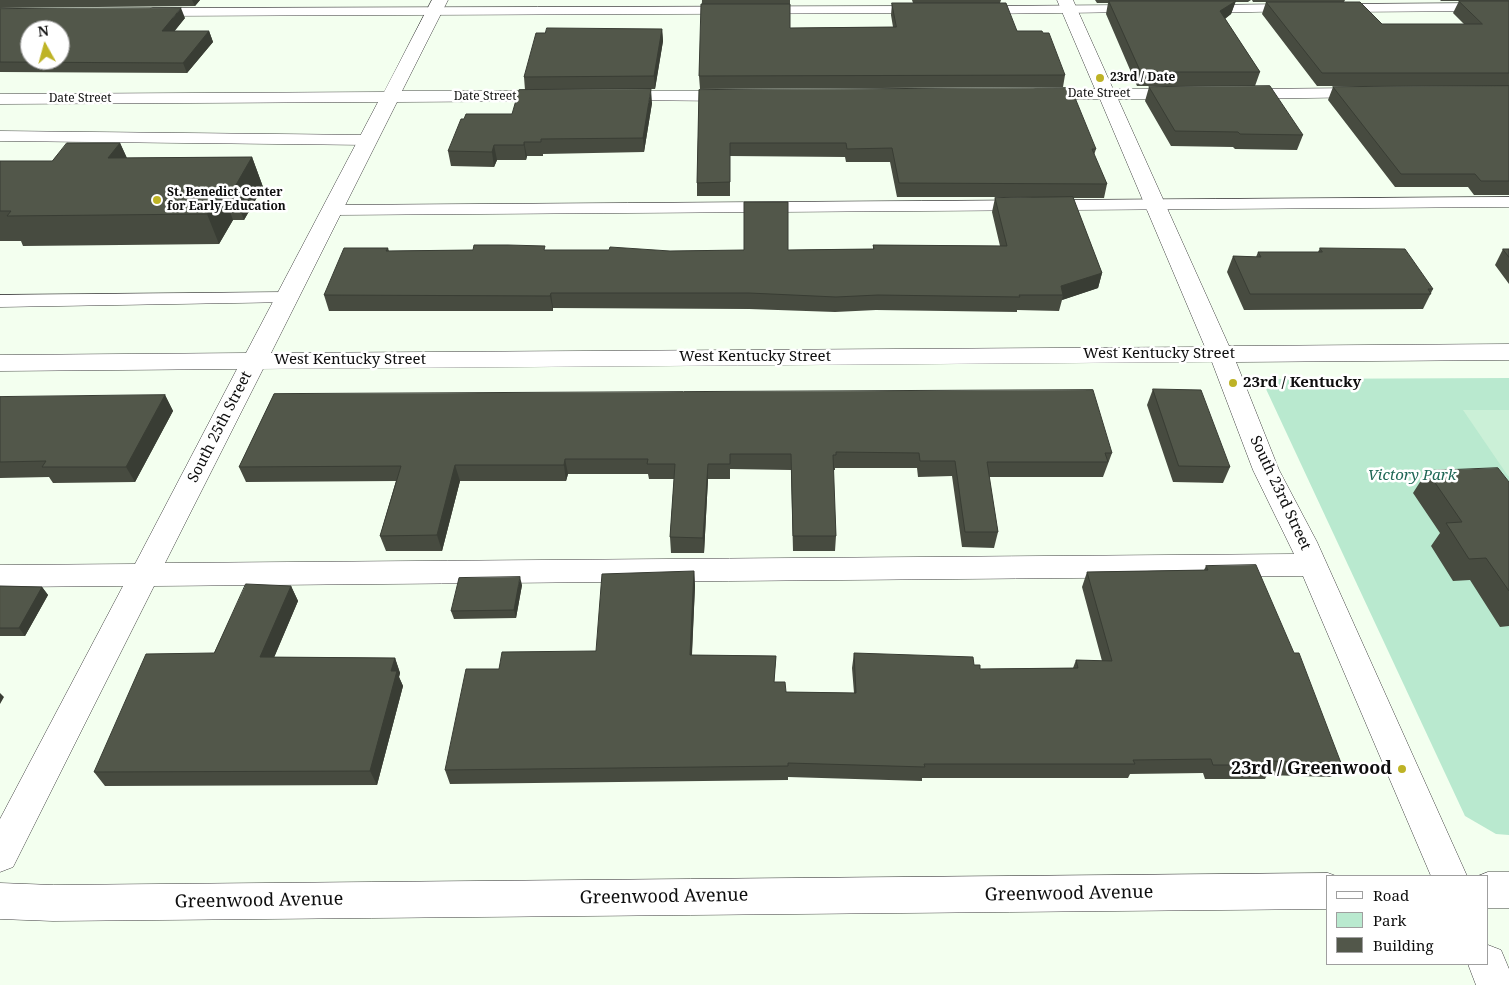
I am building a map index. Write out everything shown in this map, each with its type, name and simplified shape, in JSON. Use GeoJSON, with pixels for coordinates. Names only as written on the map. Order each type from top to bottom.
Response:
{"type":"FeatureCollection","features":[{"type":"Feature","properties":{"kind":"street","name":"South 23rd Street"},"geometry":{"type":"LineString","coordinates":[[1067,5],[1221,354],[1266,470],[1313,565],[1449,875]]}},
{"type":"Feature","properties":{"kind":"street","name":"South 25th Street"},"geometry":{"type":"LineString","coordinates":[[0,855],[438,6]]}},
{"type":"Feature","properties":{"kind":"street","name":"Date Street"},"geometry":{"type":"LineString","coordinates":[[1017,94],[1382,93]]}},
{"type":"Feature","properties":{"kind":"street","name":"Date Street"},"geometry":{"type":"LineString","coordinates":[[0,99],[570,96]]}},
{"type":"Feature","properties":{"kind":"street"},"geometry":{"type":"LineString","coordinates":[[599,96],[748,96]]}},
{"type":"Feature","properties":{"kind":"street","name":"West Kentucky Street"},"geometry":{"type":"LineString","coordinates":[[0,362],[1509,352]]}},
{"type":"Feature","properties":{"kind":"street"},"geometry":{"type":"LineString","coordinates":[[0,576],[1313,565]]}},
{"type":"Feature","properties":{"kind":"street"},"geometry":{"type":"LineString","coordinates":[[1489,890],[1509,890]]}},
{"type":"Feature","properties":{"kind":"street","name":"Greenwood Avenue"},"geometry":{"type":"LineString","coordinates":[[0,901],[53,903],[1326,891]]}},
{"type":"Feature","properties":{"kind":"street"},"geometry":{"type":"LineString","coordinates":[[1487,965],[1496,985]]}},
{"type":"Feature","properties":{"kind":"lane"},"geometry":{"type":"LineString","coordinates":[[960,10],[1067,5],[1150,9]]}},
{"type":"Feature","properties":{"kind":"lane"},"geometry":{"type":"LineString","coordinates":[[138,12],[438,6],[941,10]]}},
{"type":"Feature","properties":{"kind":"lane"},"geometry":{"type":"LineString","coordinates":[[1189,9],[1509,8]]}},
{"type":"Feature","properties":{"kind":"lane"},"geometry":{"type":"LineString","coordinates":[[0,136],[369,140]]}},
{"type":"Feature","properties":{"kind":"lane"},"geometry":{"type":"LineString","coordinates":[[333,210],[1509,202]]}},
{"type":"Feature","properties":{"kind":"lane"},"geometry":{"type":"LineString","coordinates":[[0,301],[287,298]]}},
{"type":"Feature","properties":{"kind":"green space","name":"Victory Park"},"geometry":{"type":"Polygon","coordinates":[[[1509,378],[1509,835],[1496,834],[1465,816],[1266,389],[1269,379],[1509,378]]]}},
{"type":"Feature","properties":{"kind":"green space"},"geometry":{"type":"Polygon","coordinates":[[[1463,410],[1509,410],[1509,476],[1508,476],[1463,410]]]}},
{"type":"Feature","properties":{"kind":"building"},"geometry":{"type":"Polygon","coordinates":[[[1109,1],[1236,1],[1220,11],[1260,72],[1141,72],[1109,1]]]}},
{"type":"Feature","properties":{"kind":"building"},"geometry":{"type":"Polygon","coordinates":[[[1459,1],[1509,1],[1509,73],[1322,73],[1266,2],[1360,2],[1382,24],[1482,24],[1459,1]]]}},
{"type":"Feature","properties":{"kind":"building"},"geometry":{"type":"Polygon","coordinates":[[[892,3],[1006,3],[1017,31],[1042,31],[1043,33],[1049,33],[1065,75],[699,76],[701,4],[790,4],[790,28],[896,27],[892,3]]]}},
{"type":"Feature","properties":{"kind":"building"},"geometry":{"type":"Polygon","coordinates":[[[181,8],[162,31],[209,31],[183,63],[70,62],[70,20],[20,20],[20,62],[0,62],[0,9],[181,8]]]}},
{"type":"Feature","properties":{"kind":"building"},"geometry":{"type":"Polygon","coordinates":[[[547,28],[662,29],[654,76],[524,77],[536,33],[545,33],[547,28]]]}},
{"type":"Feature","properties":{"kind":"building"},"geometry":{"type":"Polygon","coordinates":[[[1270,86],[1303,135],[1175,131],[1149,87],[1270,86]]]}},
{"type":"Feature","properties":{"kind":"building"},"geometry":{"type":"Polygon","coordinates":[[[1509,86],[1509,181],[1481,181],[1475,174],[1401,174],[1333,87],[1509,86]]]}},
{"type":"Feature","properties":{"kind":"building"},"geometry":{"type":"Polygon","coordinates":[[[1071,88],[1096,149],[1092,149],[1107,184],[899,183],[892,148],[847,149],[846,143],[730,143],[730,182],[697,183],[699,90],[1071,88]]]}},
{"type":"Feature","properties":{"kind":"building"},"geometry":{"type":"Polygon","coordinates":[[[651,89],[643,138],[541,139],[541,142],[524,142],[524,145],[494,145],[492,152],[448,151],[461,119],[464,119],[466,114],[512,114],[519,90],[651,89]]]}},
{"type":"Feature","properties":{"kind":"building"},"geometry":{"type":"Polygon","coordinates":[[[67,143],[120,143],[108,158],[252,157],[233,190],[222,190],[207,214],[7,216],[11,211],[0,211],[0,161],[52,161],[67,143]]]}},
{"type":"Feature","properties":{"kind":"building"},"geometry":{"type":"Polygon","coordinates":[[[1073,197],[1102,273],[1061,286],[1063,295],[1019,295],[1020,297],[878,295],[836,297],[749,293],[551,293],[550,296],[324,295],[344,248],[388,248],[386,251],[473,250],[474,245],[508,245],[545,246],[544,250],[609,250],[610,247],[670,251],[744,250],[744,202],[788,202],[788,250],[874,249],[873,245],[1007,246],[995,198],[1073,197]]]}},
{"type":"Feature","properties":{"kind":"building"},"geometry":{"type":"Polygon","coordinates":[[[1320,248],[1405,249],[1433,289],[1428,289],[1431,294],[1250,294],[1233,256],[1261,257],[1258,252],[1322,252],[1320,248]]]}},
{"type":"Feature","properties":{"kind":"building"},"geometry":{"type":"Polygon","coordinates":[[[1503,249],[1509,249],[1509,257],[1503,249]]]}},
{"type":"Feature","properties":{"kind":"building"},"geometry":{"type":"Polygon","coordinates":[[[1153,389],[1201,390],[1230,467],[1179,466],[1153,389]]]}},
{"type":"Feature","properties":{"kind":"building"},"geometry":{"type":"Polygon","coordinates":[[[1093,390],[1112,453],[1105,453],[1108,462],[987,462],[998,532],[965,532],[955,461],[920,461],[919,453],[836,452],[836,455],[833,455],[836,536],[793,536],[791,454],[730,454],[730,464],[708,464],[703,538],[670,537],[675,464],[647,464],[648,459],[565,459],[564,465],[455,465],[437,535],[380,536],[401,466],[239,467],[274,394],[1093,390]]]}},
{"type":"Feature","properties":{"kind":"building"},"geometry":{"type":"Polygon","coordinates":[[[165,395],[126,467],[42,467],[46,461],[0,462],[0,397],[165,395]]]}},
{"type":"Feature","properties":{"kind":"building"},"geometry":{"type":"Polygon","coordinates":[[[1498,468],[1509,482],[1509,591],[1486,558],[1469,559],[1446,523],[1462,522],[1427,471],[1498,468]]]}},
{"type":"Feature","properties":{"kind":"building"},"geometry":{"type":"Polygon","coordinates":[[[1256,565],[1294,653],[1299,653],[1341,763],[1272,761],[1274,765],[1213,765],[1211,759],[1133,760],[1135,764],[924,764],[925,767],[788,763],[788,766],[445,770],[466,669],[499,669],[502,652],[596,651],[602,574],[694,571],[690,655],[776,656],[774,682],[785,682],[786,692],[856,693],[854,653],[973,657],[974,665],[980,665],[980,669],[1078,668],[1076,660],[1112,661],[1087,572],[1208,570],[1206,566],[1256,565]]]}},
{"type":"Feature","properties":{"kind":"building"},"geometry":{"type":"Polygon","coordinates":[[[520,577],[514,610],[451,611],[459,578],[520,577]]]}},
{"type":"Feature","properties":{"kind":"building"},"geometry":{"type":"Polygon","coordinates":[[[246,584],[291,586],[260,657],[395,658],[391,671],[397,671],[370,771],[94,772],[146,654],[214,653],[246,584]]]}},
{"type":"Feature","properties":{"kind":"building"},"geometry":{"type":"Polygon","coordinates":[[[0,586],[42,587],[19,628],[0,628],[0,586]]]}},
{"type":"Feature","properties":{"kind":"place","name":"23rd / Date"},"geometry":{"type":"Point","coordinates":[1100,78]}},
{"type":"Feature","properties":{"kind":"place","name":"St. Benedict Center for Early Education"},"geometry":{"type":"Point","coordinates":[157,200]}},
{"type":"Feature","properties":{"kind":"place","name":"23rd / Kentucky"},"geometry":{"type":"Point","coordinates":[1233,383]}},
{"type":"Feature","properties":{"kind":"place","name":"23rd / Greenwood"},"geometry":{"type":"Point","coordinates":[1402,769]}}]}
